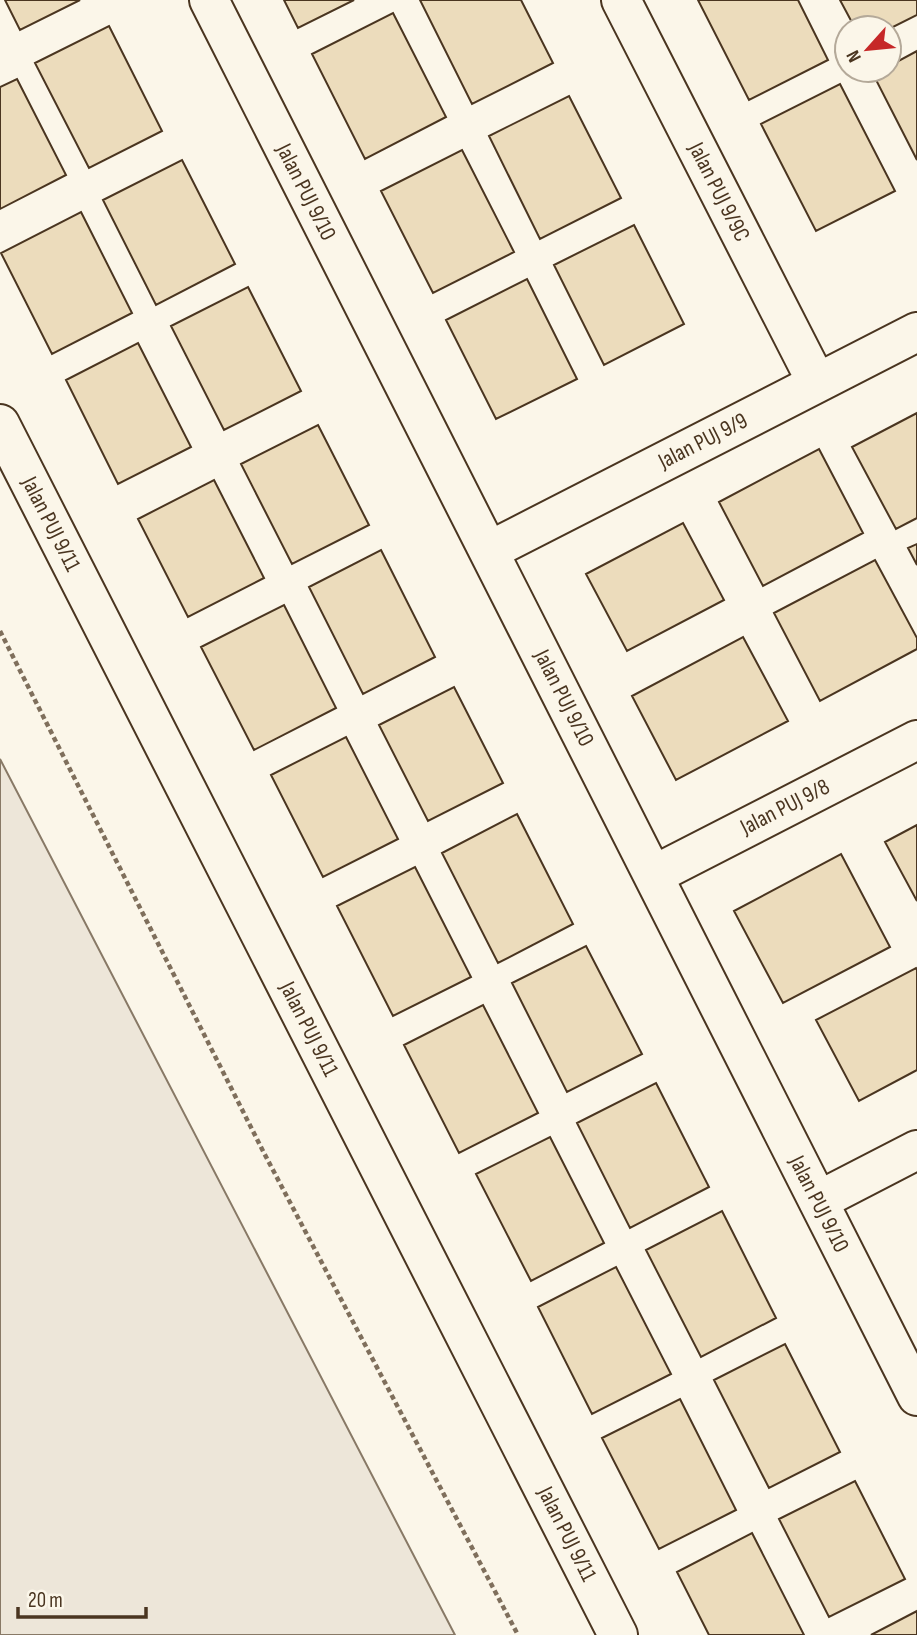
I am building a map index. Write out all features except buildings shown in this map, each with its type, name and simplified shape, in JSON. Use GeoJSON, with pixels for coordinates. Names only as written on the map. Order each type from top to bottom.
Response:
{"type":"FeatureCollection","features":[{"type":"Feature","properties":{"kind":"street","name":"Jalan PUJ 9/10"},"geometry":{"type":"LineString","coordinates":[[209,0],[917,1396]]}},
{"type":"Feature","properties":{"kind":"street","name":"Jalan PUJ 9/9C"},"geometry":{"type":"LineString","coordinates":[[621,0],[817,383]]}},
{"type":"Feature","properties":{"kind":"street","name":"Jalan PUJ 9/9"},"geometry":{"type":"LineString","coordinates":[[489,551],[917,332]]}},
{"type":"Feature","properties":{"kind":"street","name":"Jalan PUJ 9/11"},"geometry":{"type":"LineString","coordinates":[[0,424],[618,1635]]}},
{"type":"Feature","properties":{"kind":"street","name":"Jalan PUJ 9/8"},"geometry":{"type":"LineString","coordinates":[[654,875],[917,740]]}},
{"type":"Feature","properties":{"kind":"street"},"geometry":{"type":"LineString","coordinates":[[818,1201],[917,1150]]}},
{"type":"Feature","properties":{"kind":"path"},"geometry":{"type":"LineString","coordinates":[[0,631],[264,1153],[518,1635]]}},
{"type":"Feature","properties":{"kind":"shaded area"},"geometry":{"type":"Polygon","coordinates":[[[0,759],[455,1635],[0,1635],[0,759]]]}}]}
